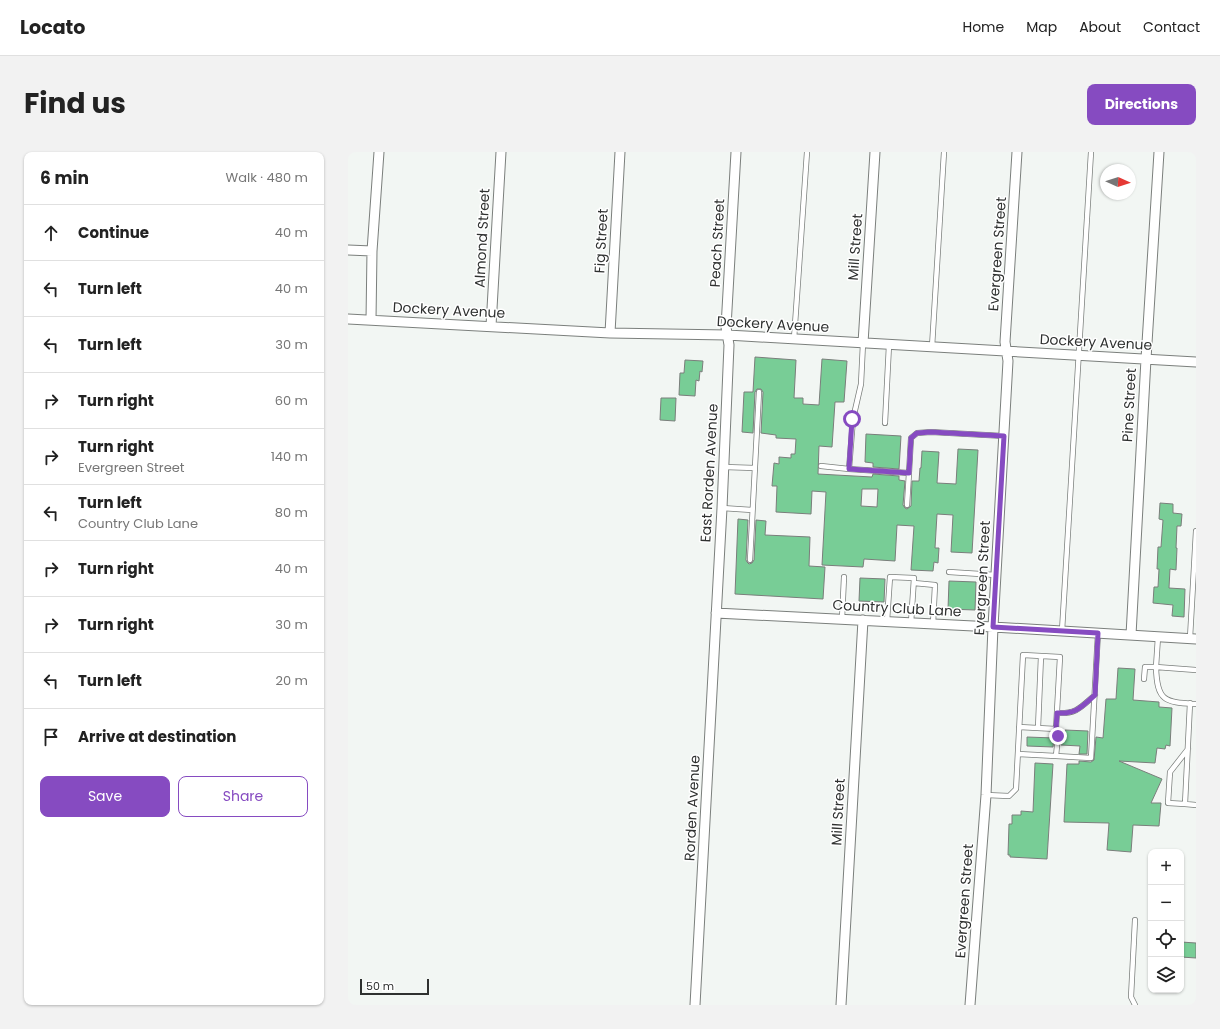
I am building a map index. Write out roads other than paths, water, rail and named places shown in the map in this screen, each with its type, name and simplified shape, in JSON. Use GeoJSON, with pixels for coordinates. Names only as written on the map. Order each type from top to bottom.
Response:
{"type":"FeatureCollection","features":[{"type":"Feature","properties":{"kind":"street"},"geometry":{"type":"LineString","coordinates":[[371,320],[372,251],[379,152]]}},
{"type":"Feature","properties":{"kind":"street","name":"Almond Street"},"geometry":{"type":"LineString","coordinates":[[491,326],[501,152]]}},
{"type":"Feature","properties":{"kind":"street","name":"Fig Street"},"geometry":{"type":"LineString","coordinates":[[610,332],[620,152]]}},
{"type":"Feature","properties":{"kind":"street","name":"Peach Street"},"geometry":{"type":"LineString","coordinates":[[727,335],[726,327],[736,152]]}},
{"type":"Feature","properties":{"kind":"street","name":"Mill Street"},"geometry":{"type":"LineString","coordinates":[[863,343],[875,152]]}},
{"type":"Feature","properties":{"kind":"street","name":"Evergreen Street"},"geometry":{"type":"LineString","coordinates":[[970,1005],[986,795],[993,627],[1008,361],[1005,342],[1018,152]]}},
{"type":"Feature","properties":{"kind":"street","name":"Pine Street"},"geometry":{"type":"LineString","coordinates":[[1131,635],[1159,152]]}},
{"type":"Feature","properties":{"kind":"street"},"geometry":{"type":"LineString","coordinates":[[348,250],[372,251]]}},
{"type":"Feature","properties":{"kind":"street","name":"Dockery Avenue"},"geometry":{"type":"LineString","coordinates":[[348,319],[610,332],[727,335],[1196,362]]}},
{"type":"Feature","properties":{"kind":"street","name":"East Rorden Avenue"},"geometry":{"type":"LineString","coordinates":[[716,613],[729,345],[727,335]]}},
{"type":"Feature","properties":{"kind":"street","name":"Country Club Lane"},"geometry":{"type":"LineString","coordinates":[[716,613],[887,621],[1193,639]]}},
{"type":"Feature","properties":{"kind":"street","name":"Rorden Avenue"},"geometry":{"type":"LineString","coordinates":[[695,1005],[716,613]]}},
{"type":"Feature","properties":{"kind":"street","name":"Mill Street"},"geometry":{"type":"LineString","coordinates":[[841,1005],[863,620]]}},
{"type":"Feature","properties":{"kind":"lane"},"geometry":{"type":"LineString","coordinates":[[794,339],[807,152]]}},
{"type":"Feature","properties":{"kind":"lane"},"geometry":{"type":"LineString","coordinates":[[932,347],[944,152]]}},
{"type":"Feature","properties":{"kind":"lane"},"geometry":{"type":"LineString","coordinates":[[1062,631],[1091,152]]}},
{"type":"Feature","properties":{"kind":"lane"},"geometry":{"type":"LineString","coordinates":[[849,469],[852,419],[861,384],[863,343]]}},
{"type":"Feature","properties":{"kind":"lane"},"geometry":{"type":"LineString","coordinates":[[885,422],[889,345]]}},
{"type":"Feature","properties":{"kind":"lane"},"geometry":{"type":"LineString","coordinates":[[750,560],[759,392]]}},
{"type":"Feature","properties":{"kind":"lane"},"geometry":{"type":"LineString","coordinates":[[907,505],[911,438],[917,433],[931,432],[1004,436]]}},
{"type":"Feature","properties":{"kind":"lane"},"geometry":{"type":"LineString","coordinates":[[821,466],[909,473]]}},
{"type":"Feature","properties":{"kind":"lane"},"geometry":{"type":"LineString","coordinates":[[724,467],[755,468]]}},
{"type":"Feature","properties":{"kind":"lane"},"geometry":{"type":"LineString","coordinates":[[722,508],[752,510]]}},
{"type":"Feature","properties":{"kind":"lane"},"geometry":{"type":"LineString","coordinates":[[1193,639],[1196,531]]}},
{"type":"Feature","properties":{"kind":"lane"},"geometry":{"type":"LineString","coordinates":[[949,572],[996,575]]}},
{"type":"Feature","properties":{"kind":"lane"},"geometry":{"type":"LineString","coordinates":[[842,619],[844,577]]}},
{"type":"Feature","properties":{"kind":"lane"},"geometry":{"type":"LineString","coordinates":[[887,621],[890,577],[914,578],[911,623]]}},
{"type":"Feature","properties":{"kind":"lane"},"geometry":{"type":"LineString","coordinates":[[914,583],[935,584],[933,624]]}},
{"type":"Feature","properties":{"kind":"lane"},"geometry":{"type":"LineString","coordinates":[[1018,754],[1091,758],[1098,633]]}},
{"type":"Feature","properties":{"kind":"lane"},"geometry":{"type":"LineString","coordinates":[[1158,637],[1156,667],[1156,681],[1158,690],[1166,699],[1173,702],[1196,704]]}},
{"type":"Feature","properties":{"kind":"lane"},"geometry":{"type":"LineString","coordinates":[[986,795],[1009,796],[1016,789],[1023,655],[1060,657],[1056,756]]}},
{"type":"Feature","properties":{"kind":"lane"},"geometry":{"type":"LineString","coordinates":[[1038,728],[1041,656]]}},
{"type":"Feature","properties":{"kind":"lane"},"geometry":{"type":"LineString","coordinates":[[1144,679],[1145,667],[1196,670]]}},
{"type":"Feature","properties":{"kind":"lane"},"geometry":{"type":"LineString","coordinates":[[1057,713],[1066,714],[1075,711],[1095,695]]}},
{"type":"Feature","properties":{"kind":"lane"},"geometry":{"type":"LineString","coordinates":[[1185,804],[1190,703]]}},
{"type":"Feature","properties":{"kind":"lane"},"geometry":{"type":"LineString","coordinates":[[1019,727],[1056,729]]}},
{"type":"Feature","properties":{"kind":"lane"},"geometry":{"type":"LineString","coordinates":[[1188,749],[1170,772],[1168,803],[1196,805]]}},
{"type":"Feature","properties":{"kind":"lane"},"geometry":{"type":"LineString","coordinates":[[1134,920],[1130,997],[1135,1005]]}}]}
